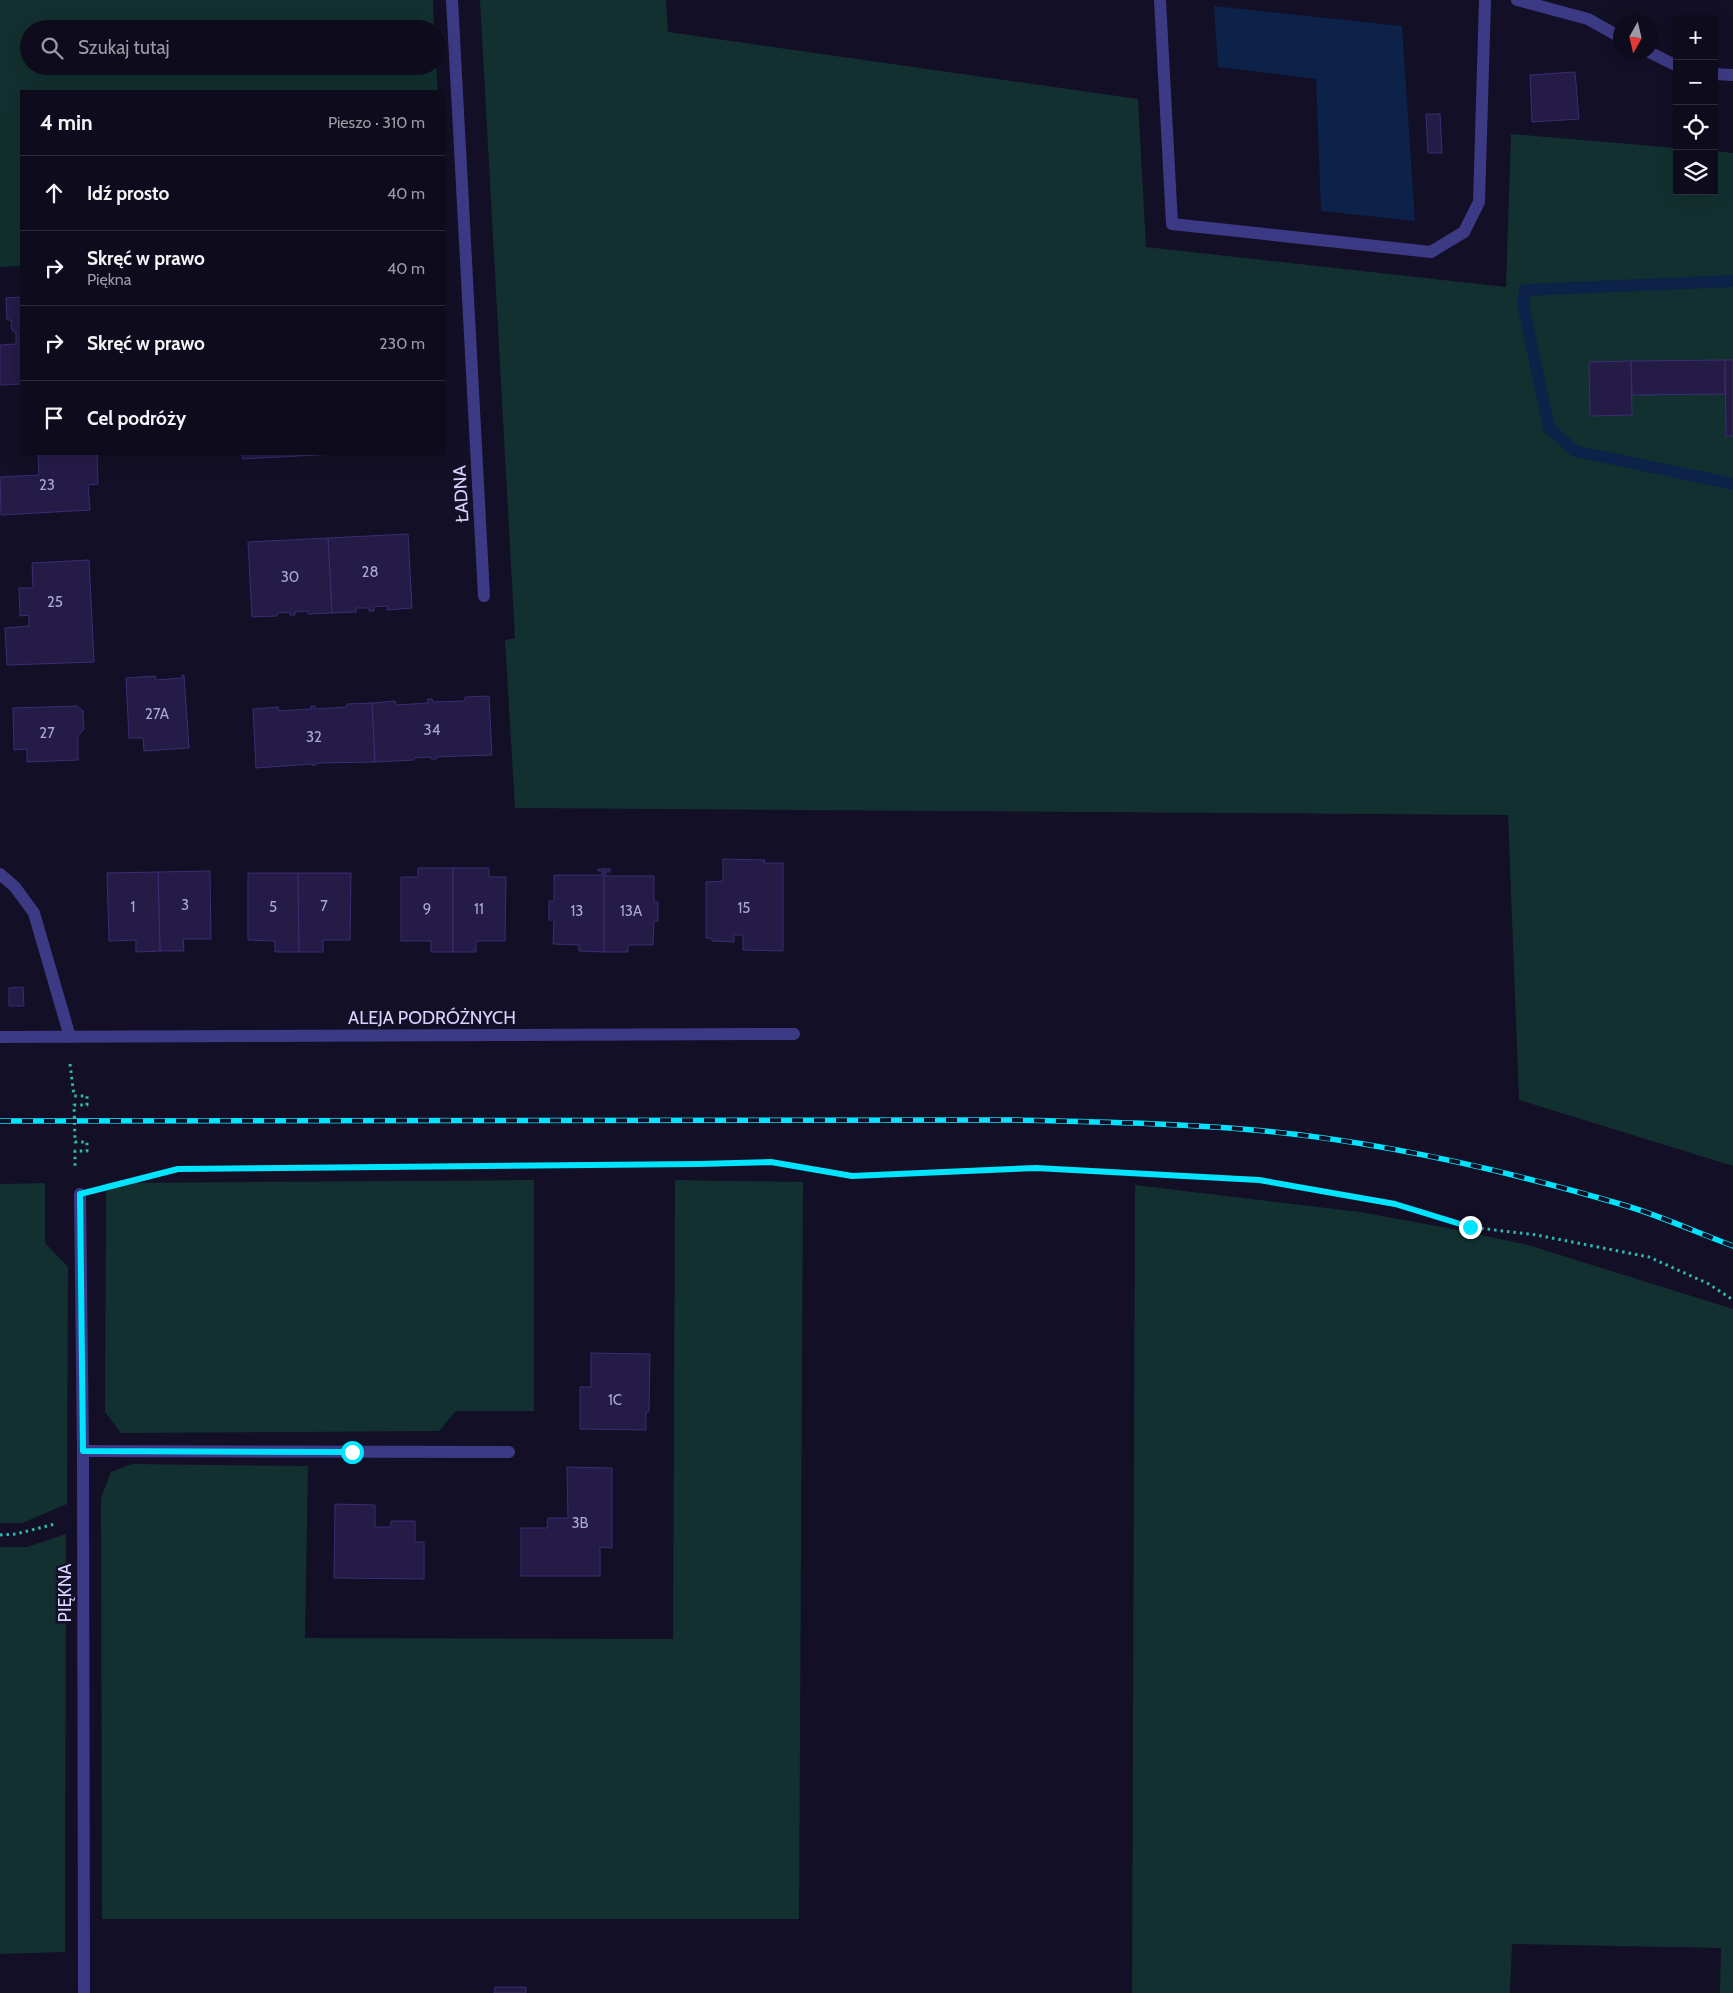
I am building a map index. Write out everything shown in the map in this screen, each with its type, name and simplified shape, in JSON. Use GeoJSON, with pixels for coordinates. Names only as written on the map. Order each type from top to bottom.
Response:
{"type":"FeatureCollection","features":[{"type":"Feature","properties":{"kind":"street","name":"ŁADNA"},"geometry":{"type":"LineString","coordinates":[[452,0],[484,596]]}},
{"type":"Feature","properties":{"kind":"street"},"geometry":{"type":"LineString","coordinates":[[1160,0],[1172,224],[1431,252],[1464,232],[1479,202],[1485,0]]}},
{"type":"Feature","properties":{"kind":"street"},"geometry":{"type":"LineString","coordinates":[[1517,0],[1588,19],[1613,33]]}},
{"type":"Feature","properties":{"kind":"street"},"geometry":{"type":"LineString","coordinates":[[1658,56],[1673,64]]}},
{"type":"Feature","properties":{"kind":"street"},"geometry":{"type":"LineString","coordinates":[[1718,74],[1733,75]]}},
{"type":"Feature","properties":{"kind":"street"},"geometry":{"type":"LineString","coordinates":[[0,874],[14,887],[34,913],[70,1037]]}},
{"type":"Feature","properties":{"kind":"street","name":"ALEJA PODRÓŻNYCH"},"geometry":{"type":"LineString","coordinates":[[0,1037],[794,1034]]}},
{"type":"Feature","properties":{"kind":"street","name":"PIĘKNA"},"geometry":{"type":"LineString","coordinates":[[80,1194],[83,1451],[84,1993]]}},
{"type":"Feature","properties":{"kind":"street"},"geometry":{"type":"LineString","coordinates":[[83,1451],[509,1452]]}},
{"type":"Feature","properties":{"kind":"path"},"geometry":{"type":"LineString","coordinates":[[74,1084],[74,1096],[87,1096],[87,1105],[74,1105],[75,1142],[87,1142],[87,1151],[75,1151],[76,1186],[80,1194],[178,1169],[771,1162],[852,1176],[1036,1168],[1259,1180],[1395,1204],[1470,1227],[1537,1235],[1649,1257],[1709,1284],[1733,1300]]}},
{"type":"Feature","properties":{"kind":"path"},"geometry":{"type":"LineString","coordinates":[[0,1535],[16,1534],[83,1518]]}},
{"type":"Feature","properties":{"kind":"green space"},"geometry":{"type":"Polygon","coordinates":[[[0,0],[433,0],[434,20],[20,20],[20,75],[437,75],[438,90],[20,90],[20,266],[0,267],[0,0]]]}},
{"type":"Feature","properties":{"kind":"green space"},"geometry":{"type":"Polygon","coordinates":[[[480,0],[666,0],[668,32],[1138,99],[1146,247],[1506,287],[1511,134],[1673,148],[1673,195],[1718,195],[1718,151],[1733,153],[1733,1166],[1519,1100],[1508,815],[515,808],[505,640],[515,638],[480,0]]]}},
{"type":"Feature","properties":{"kind":"green space"},"geometry":{"type":"Polygon","coordinates":[[[534,1180],[534,1411],[456,1411],[439,1431],[121,1433],[105,1412],[106,1183],[534,1180]]]}},
{"type":"Feature","properties":{"kind":"green space"},"geometry":{"type":"Polygon","coordinates":[[[675,1180],[803,1182],[799,1919],[102,1919],[101,1498],[111,1472],[132,1464],[308,1466],[305,1638],[673,1639],[675,1180]]]}},
{"type":"Feature","properties":{"kind":"green space"},"geometry":{"type":"Polygon","coordinates":[[[45,1183],[45,1243],[68,1267],[67,1504],[22,1523],[0,1523],[0,1184],[45,1183]]]}},
{"type":"Feature","properties":{"kind":"green space"},"geometry":{"type":"Polygon","coordinates":[[[1135,1185],[1360,1212],[1442,1227],[1528,1245],[1733,1309],[1733,1993],[1720,1993],[1721,1948],[1512,1944],[1510,1993],[1132,1993],[1135,1185]]]}},
{"type":"Feature","properties":{"kind":"green space"},"geometry":{"type":"Polygon","coordinates":[[[66,1534],[65,1952],[0,1954],[0,1547],[27,1547],[66,1534]]]}},
{"type":"Feature","properties":{"kind":"water"},"geometry":{"type":"Polygon","coordinates":[[[1214,6],[1402,26],[1415,221],[1321,211],[1316,79],[1218,67],[1214,6]]]}},
{"type":"Feature","properties":{"kind":"building"},"geometry":{"type":"Polygon","coordinates":[[[1575,72],[1579,119],[1532,122],[1530,75],[1575,72]]]}},
{"type":"Feature","properties":{"kind":"building"},"geometry":{"type":"Polygon","coordinates":[[[1426,114],[1440,114],[1442,153],[1428,153],[1426,114]]]}},
{"type":"Feature","properties":{"kind":"building"},"geometry":{"type":"Polygon","coordinates":[[[20,297],[20,384],[0,385],[0,345],[16,344],[16,333],[12,330],[11,320],[7,320],[6,298],[20,297]]]}},
{"type":"Feature","properties":{"kind":"building"},"geometry":{"type":"Polygon","coordinates":[[[1725,360],[1733,360],[1733,436],[1726,436],[1725,360]]]}},
{"type":"Feature","properties":{"kind":"building"},"geometry":{"type":"Polygon","coordinates":[[[1725,360],[1725,394],[1632,395],[1631,361],[1725,360]]]}},
{"type":"Feature","properties":{"kind":"building"},"geometry":{"type":"Polygon","coordinates":[[[1631,361],[1632,415],[1590,416],[1589,362],[1631,361]]]}},
{"type":"Feature","properties":{"kind":"building"},"geometry":{"type":"Polygon","coordinates":[[[38,455],[97,455],[98,484],[88,485],[90,510],[1,515],[0,477],[39,475],[38,455]]]}},
{"type":"Feature","properties":{"kind":"building"},"geometry":{"type":"Polygon","coordinates":[[[242,455],[317,455],[243,459],[242,455]]]}},
{"type":"Feature","properties":{"kind":"building"},"geometry":{"type":"Polygon","coordinates":[[[408,534],[412,608],[387,610],[387,606],[374,607],[374,611],[369,611],[369,608],[356,608],[356,612],[332,613],[328,538],[408,534]]]}},
{"type":"Feature","properties":{"kind":"building"},"geometry":{"type":"Polygon","coordinates":[[[328,538],[332,613],[308,614],[308,611],[295,612],[295,615],[290,615],[290,612],[277,613],[277,616],[252,617],[248,542],[328,538]]]}},
{"type":"Feature","properties":{"kind":"building"},"geometry":{"type":"Polygon","coordinates":[[[89,560],[94,662],[7,665],[5,628],[29,626],[29,615],[20,616],[19,588],[33,588],[32,563],[89,560]]]}},
{"type":"Feature","properties":{"kind":"building"},"geometry":{"type":"Polygon","coordinates":[[[182,675],[184,675],[189,748],[144,751],[143,738],[129,738],[126,678],[155,676],[156,680],[182,678],[182,675]]]}},
{"type":"Feature","properties":{"kind":"building"},"geometry":{"type":"Polygon","coordinates":[[[489,696],[492,755],[436,757],[436,759],[431,759],[431,757],[414,758],[414,760],[375,762],[372,703],[395,701],[396,705],[428,703],[428,699],[432,699],[433,702],[465,701],[465,697],[489,696]]]}},
{"type":"Feature","properties":{"kind":"building"},"geometry":{"type":"Polygon","coordinates":[[[372,703],[375,762],[318,763],[313,766],[313,764],[256,768],[253,709],[278,707],[279,711],[311,709],[311,706],[315,706],[315,709],[347,707],[347,704],[372,703]]]}},
{"type":"Feature","properties":{"kind":"building"},"geometry":{"type":"Polygon","coordinates":[[[77,706],[83,711],[84,729],[78,736],[78,760],[27,762],[27,749],[14,750],[13,708],[77,706]]]}},
{"type":"Feature","properties":{"kind":"building"},"geometry":{"type":"Polygon","coordinates":[[[723,859],[765,860],[764,863],[783,863],[783,951],[743,950],[743,935],[734,935],[734,942],[712,941],[712,938],[706,938],[706,882],[723,881],[723,859]]]}},
{"type":"Feature","properties":{"kind":"building"},"geometry":{"type":"Polygon","coordinates":[[[418,868],[453,868],[453,952],[431,952],[431,941],[401,941],[401,877],[418,877],[418,868]]]}},
{"type":"Feature","properties":{"kind":"building"},"geometry":{"type":"Polygon","coordinates":[[[453,868],[489,868],[489,877],[506,877],[505,941],[476,941],[476,952],[453,952],[453,868]]]}},
{"type":"Feature","properties":{"kind":"building"},"geometry":{"type":"Polygon","coordinates":[[[598,869],[604,869],[604,952],[579,951],[579,945],[553,944],[554,920],[549,920],[549,901],[554,901],[554,875],[602,875],[602,871],[598,871],[598,869]]]}},
{"type":"Feature","properties":{"kind":"building"},"geometry":{"type":"Polygon","coordinates":[[[604,869],[610,869],[610,872],[606,872],[606,876],[654,876],[654,902],[658,902],[658,921],[654,921],[653,945],[628,945],[628,952],[604,952],[604,869]]]}},
{"type":"Feature","properties":{"kind":"building"},"geometry":{"type":"Polygon","coordinates":[[[210,871],[211,939],[183,939],[184,951],[160,951],[158,872],[210,871]]]}},
{"type":"Feature","properties":{"kind":"building"},"geometry":{"type":"Polygon","coordinates":[[[158,872],[160,951],[136,952],[136,940],[109,941],[107,873],[158,872]]]}},
{"type":"Feature","properties":{"kind":"building"},"geometry":{"type":"Polygon","coordinates":[[[248,873],[298,873],[299,952],[275,952],[275,941],[248,940],[248,873]]]}},
{"type":"Feature","properties":{"kind":"building"},"geometry":{"type":"Polygon","coordinates":[[[298,873],[351,873],[350,940],[323,940],[323,952],[299,952],[298,873]]]}},
{"type":"Feature","properties":{"kind":"building"},"geometry":{"type":"Polygon","coordinates":[[[23,987],[24,1006],[9,1006],[9,988],[23,987]]]}},
{"type":"Feature","properties":{"kind":"building"},"geometry":{"type":"Polygon","coordinates":[[[591,1353],[650,1354],[649,1412],[646,1412],[646,1430],[580,1429],[580,1387],[591,1387],[591,1353]]]}},
{"type":"Feature","properties":{"kind":"building"},"geometry":{"type":"Polygon","coordinates":[[[567,1467],[612,1468],[612,1548],[600,1547],[600,1576],[521,1576],[521,1528],[547,1528],[548,1518],[568,1518],[567,1467]]]}},
{"type":"Feature","properties":{"kind":"building"},"geometry":{"type":"Polygon","coordinates":[[[335,1504],[375,1505],[375,1527],[391,1527],[391,1521],[415,1521],[415,1542],[424,1542],[424,1579],[334,1578],[335,1504]]]}},
{"type":"Feature","properties":{"kind":"building"},"geometry":{"type":"Polygon","coordinates":[[[495,1987],[526,1987],[526,1993],[494,1993],[495,1987]]]}},
{"type":"Feature","properties":{"kind":"waterway"},"geometry":{"type":"LineString","coordinates":[[1733,281],[1525,290],[1523,304],[1549,428],[1575,451],[1733,484]]}},
{"type":"Feature","properties":{"kind":"railway"},"geometry":{"type":"LineString","coordinates":[[0,1121],[1015,1120],[1134,1123],[1253,1130],[1347,1141],[1395,1149],[1535,1180],[1627,1206],[1733,1246]]}},
{"type":"Feature","properties":{"kind":"route"},"geometry":{"type":"LineString","coordinates":[[352,1452],[83,1451],[80,1194],[150,1174],[178,1169],[503,1167],[771,1162],[852,1176],[933,1174],[1036,1168],[1259,1180],[1395,1204],[1470,1227]]}}]}
